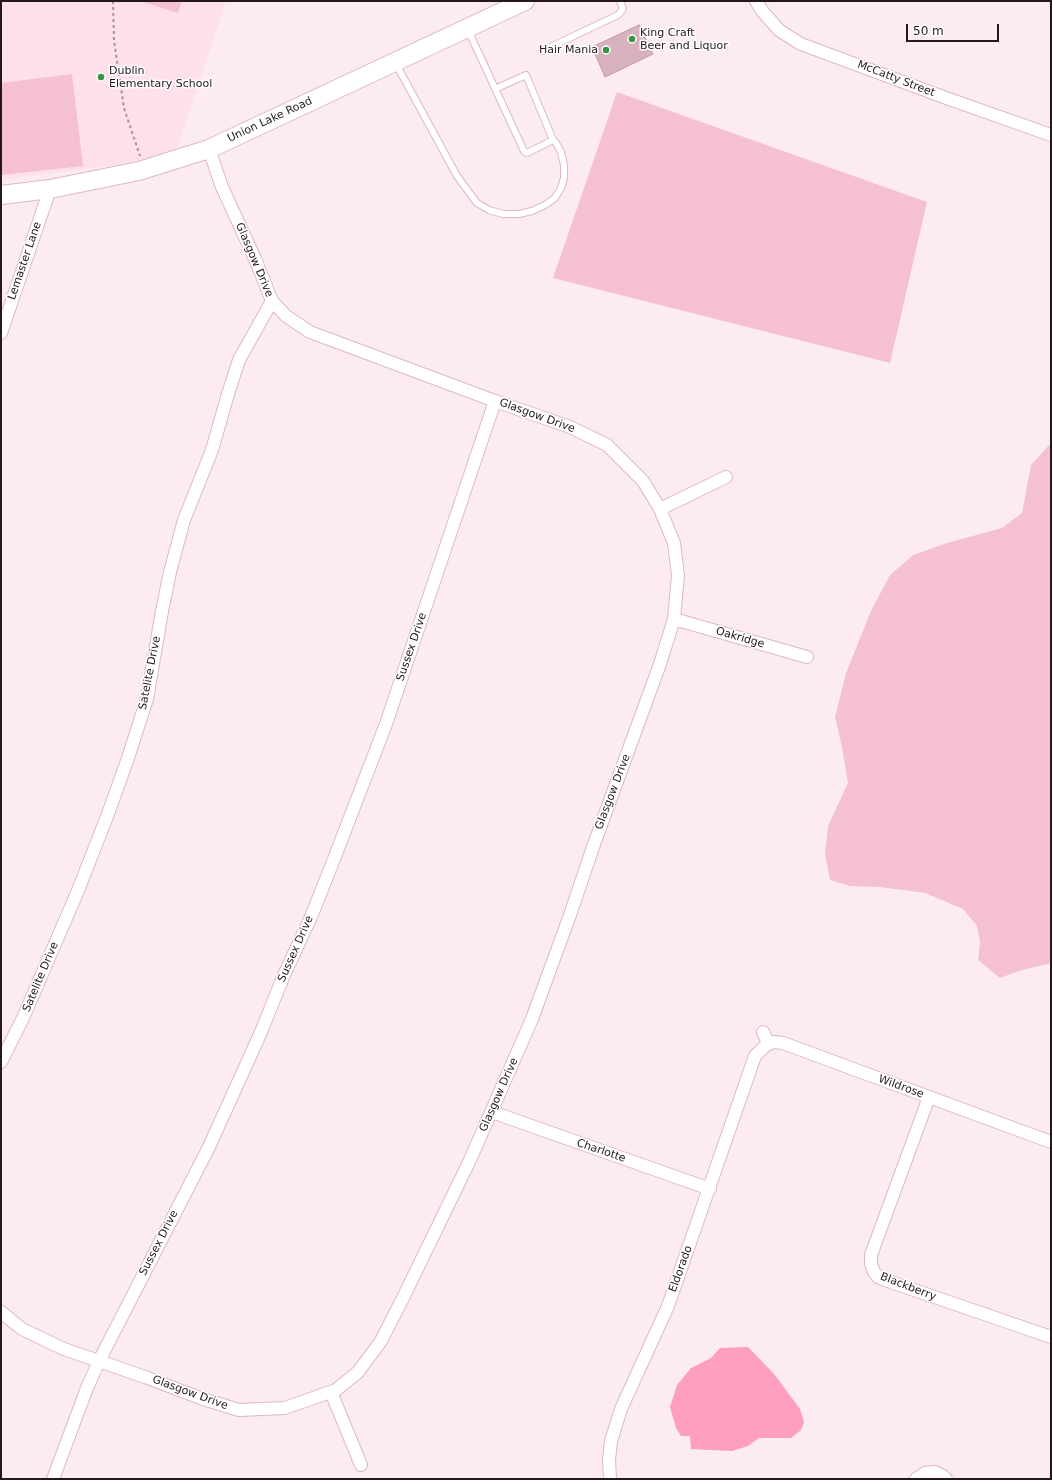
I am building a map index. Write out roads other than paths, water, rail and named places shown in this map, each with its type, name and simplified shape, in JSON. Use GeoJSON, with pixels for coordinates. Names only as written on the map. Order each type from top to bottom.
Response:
{"type":"FeatureCollection","features":[{"type":"Feature","properties":{"kind":"street","name":"Union Lake Road"},"geometry":{"type":"LineString","coordinates":[[1,195],[50,189],[138,171],[209,149],[525,1]]}},
{"type":"Feature","properties":{"kind":"street","name":"McCatty Street"},"geometry":{"type":"LineString","coordinates":[[756,1],[763,12],[780,31],[802,44],[1051,135]]}},
{"type":"Feature","properties":{"kind":"street","name":"Glasgow Drive"},"geometry":{"type":"LineString","coordinates":[[99,1361],[203,1399],[239,1410],[285,1408],[336,1390],[358,1372],[381,1341],[470,1160],[535,1012],[657,671],[674,619],[678,575],[674,543],[660,509],[643,481],[607,445],[570,427],[495,401],[310,332],[286,316],[272,301],[256,261],[222,187],[209,149]]}},
{"type":"Feature","properties":{"kind":"street","name":"Lemaster Lane"},"geometry":{"type":"LineString","coordinates":[[1,333],[50,189]]}},
{"type":"Feature","properties":{"kind":"street","name":"Satelite Drive"},"geometry":{"type":"LineString","coordinates":[[1,1062],[23,1018],[77,893],[128,758],[147,699],[170,572],[184,520],[212,450],[239,360],[272,301]]}},
{"type":"Feature","properties":{"kind":"street","name":"Sussex Drive"},"geometry":{"type":"LineString","coordinates":[[53,1479],[87,1388],[99,1361],[209,1147],[311,916],[386,724],[495,401]]}},
{"type":"Feature","properties":{"kind":"street"},"geometry":{"type":"LineString","coordinates":[[660,509],[726,477]]}},
{"type":"Feature","properties":{"kind":"street","name":"Oakridge"},"geometry":{"type":"LineString","coordinates":[[674,619],[807,657]]}},
{"type":"Feature","properties":{"kind":"street"},"geometry":{"type":"LineString","coordinates":[[763,1032],[768,1043]]}},
{"type":"Feature","properties":{"kind":"street","name":"Eldorado"},"geometry":{"type":"LineString","coordinates":[[610,1479],[610,1440],[621,1409],[668,1306],[710,1189],[755,1056],[768,1043]]}},
{"type":"Feature","properties":{"kind":"street","name":"Wildrose"},"geometry":{"type":"LineString","coordinates":[[768,1043],[783,1043],[1051,1142]]}},
{"type":"Feature","properties":{"kind":"street","name":"Blackberry"},"geometry":{"type":"LineString","coordinates":[[929,1097],[872,1255],[871,1264],[874,1272],[878,1277],[885,1280],[1051,1337]]}},
{"type":"Feature","properties":{"kind":"street","name":"Charlotte"},"geometry":{"type":"LineString","coordinates":[[492,1112],[710,1189]]}},
{"type":"Feature","properties":{"kind":"street"},"geometry":{"type":"LineString","coordinates":[[1,1312],[22,1329],[64,1349],[99,1361]]}},
{"type":"Feature","properties":{"kind":"street"},"geometry":{"type":"LineString","coordinates":[[331,1392],[361,1465]]}},
{"type":"Feature","properties":{"kind":"street"},"geometry":{"type":"LineString","coordinates":[[916,1479],[925,1473],[935,1472],[944,1476],[946,1479]]}},
{"type":"Feature","properties":{"kind":"lane"},"geometry":{"type":"LineString","coordinates":[[542,51],[618,15],[623,9],[620,1]]}},
{"type":"Feature","properties":{"kind":"lane"},"geometry":{"type":"LineString","coordinates":[[467,28],[524,151],[527,153],[553,140]]}},
{"type":"Feature","properties":{"kind":"lane"},"geometry":{"type":"LineString","coordinates":[[395,62],[457,176],[477,203],[489,210],[503,214],[519,214],[538,208],[555,198],[561,188],[564,178],[564,165],[561,152],[553,140],[526,75],[495,89]]}},
{"type":"Feature","properties":{"kind":"place","name":"King Craft Beer and Liquor"},"geometry":{"type":"Point","coordinates":[632,39]}},
{"type":"Feature","properties":{"kind":"place","name":"Hair Mania"},"geometry":{"type":"Point","coordinates":[606,50]}},
{"type":"Feature","properties":{"kind":"place","name":"Dublin Elementary School"},"geometry":{"type":"Point","coordinates":[101,77]}}]}
